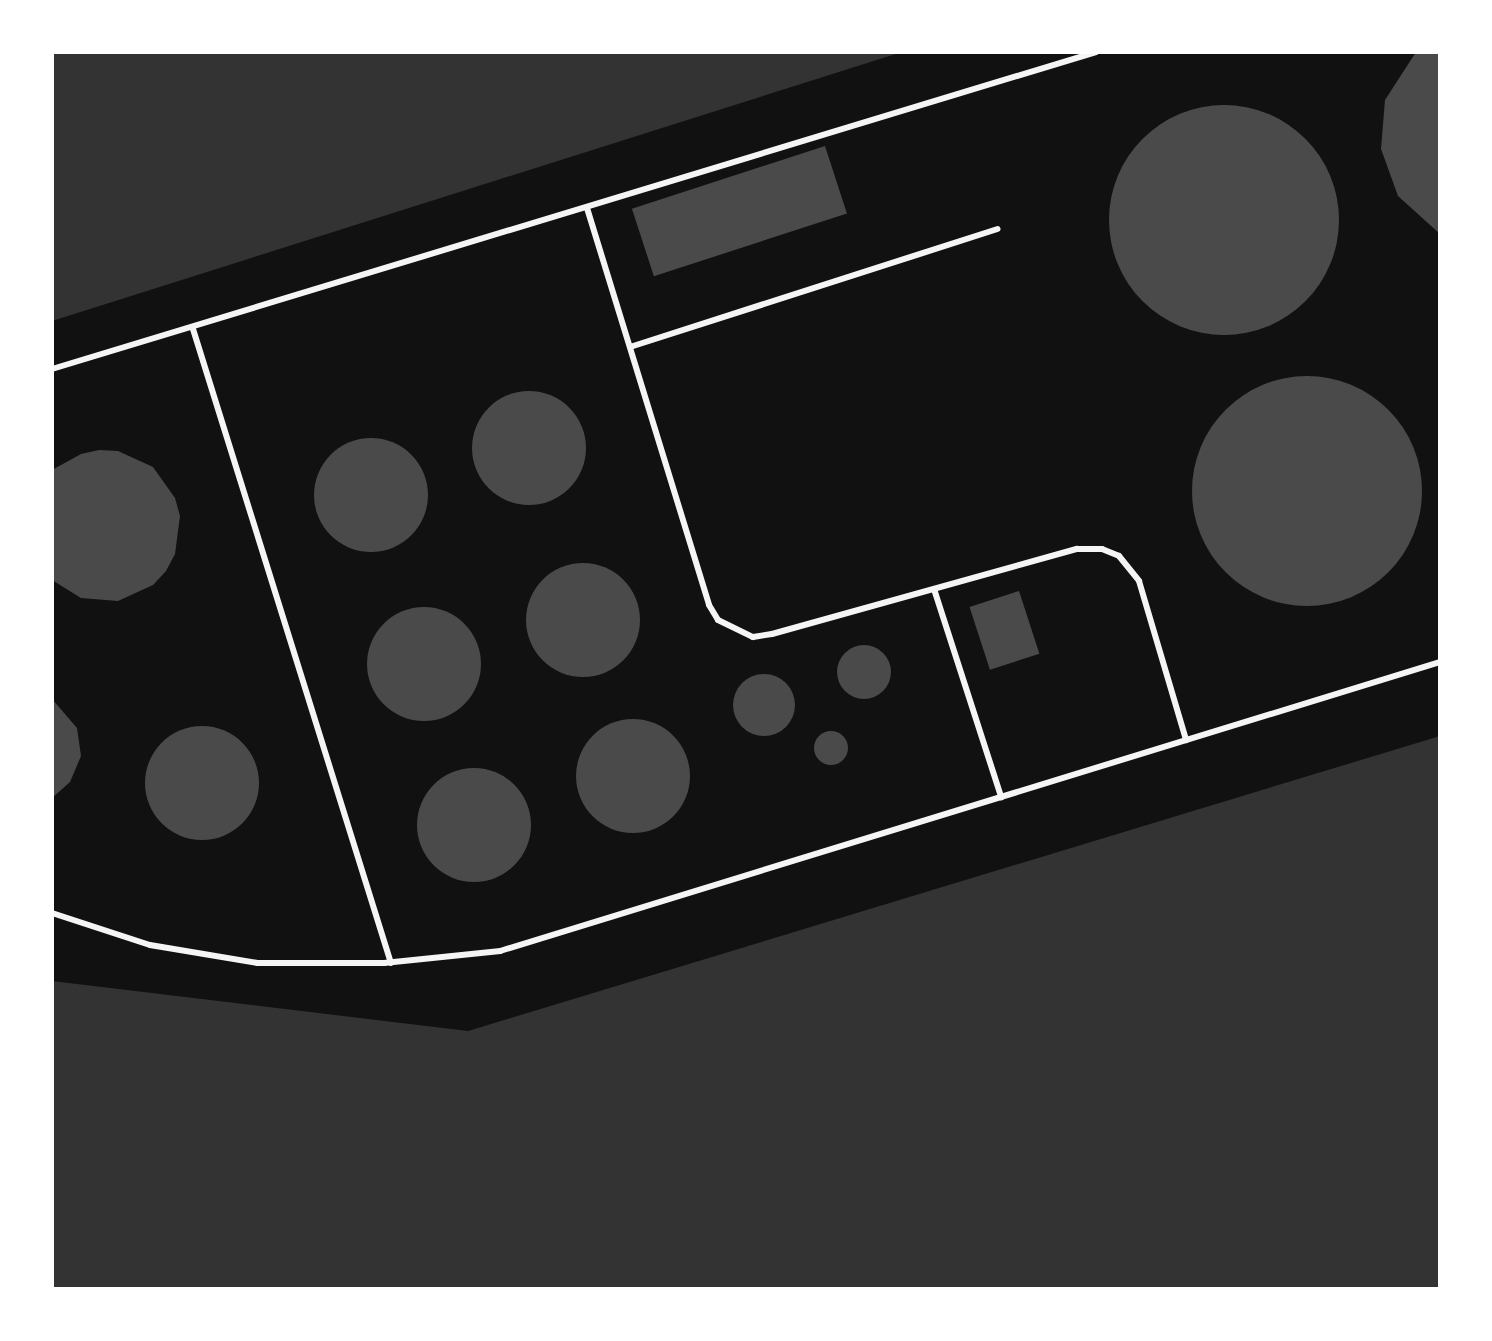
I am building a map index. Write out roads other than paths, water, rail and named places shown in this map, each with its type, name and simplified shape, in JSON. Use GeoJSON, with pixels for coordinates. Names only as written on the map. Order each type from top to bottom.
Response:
{"type":"FeatureCollection","features":[{"type":"Feature","properties":{"kind":"lane"},"geometry":{"type":"LineString","coordinates":[[52,369],[193,329],[1096,52]]}},
{"type":"Feature","properties":{"kind":"lane"},"geometry":{"type":"LineString","coordinates":[[587,208],[709,605],[718,620],[753,637],[772,634],[1077,549],[1119,556],[1139,581],[1186,740]]}},
{"type":"Feature","properties":{"kind":"lane"},"geometry":{"type":"LineString","coordinates":[[630,347],[998,229]]}},
{"type":"Feature","properties":{"kind":"lane"},"geometry":{"type":"LineString","coordinates":[[193,329],[391,963]]}},
{"type":"Feature","properties":{"kind":"lane"},"geometry":{"type":"LineString","coordinates":[[934,589],[1001,797]]}},
{"type":"Feature","properties":{"kind":"lane"},"geometry":{"type":"LineString","coordinates":[[52,913],[150,945],[258,963],[391,963],[500,951],[1440,662]]}}]}
